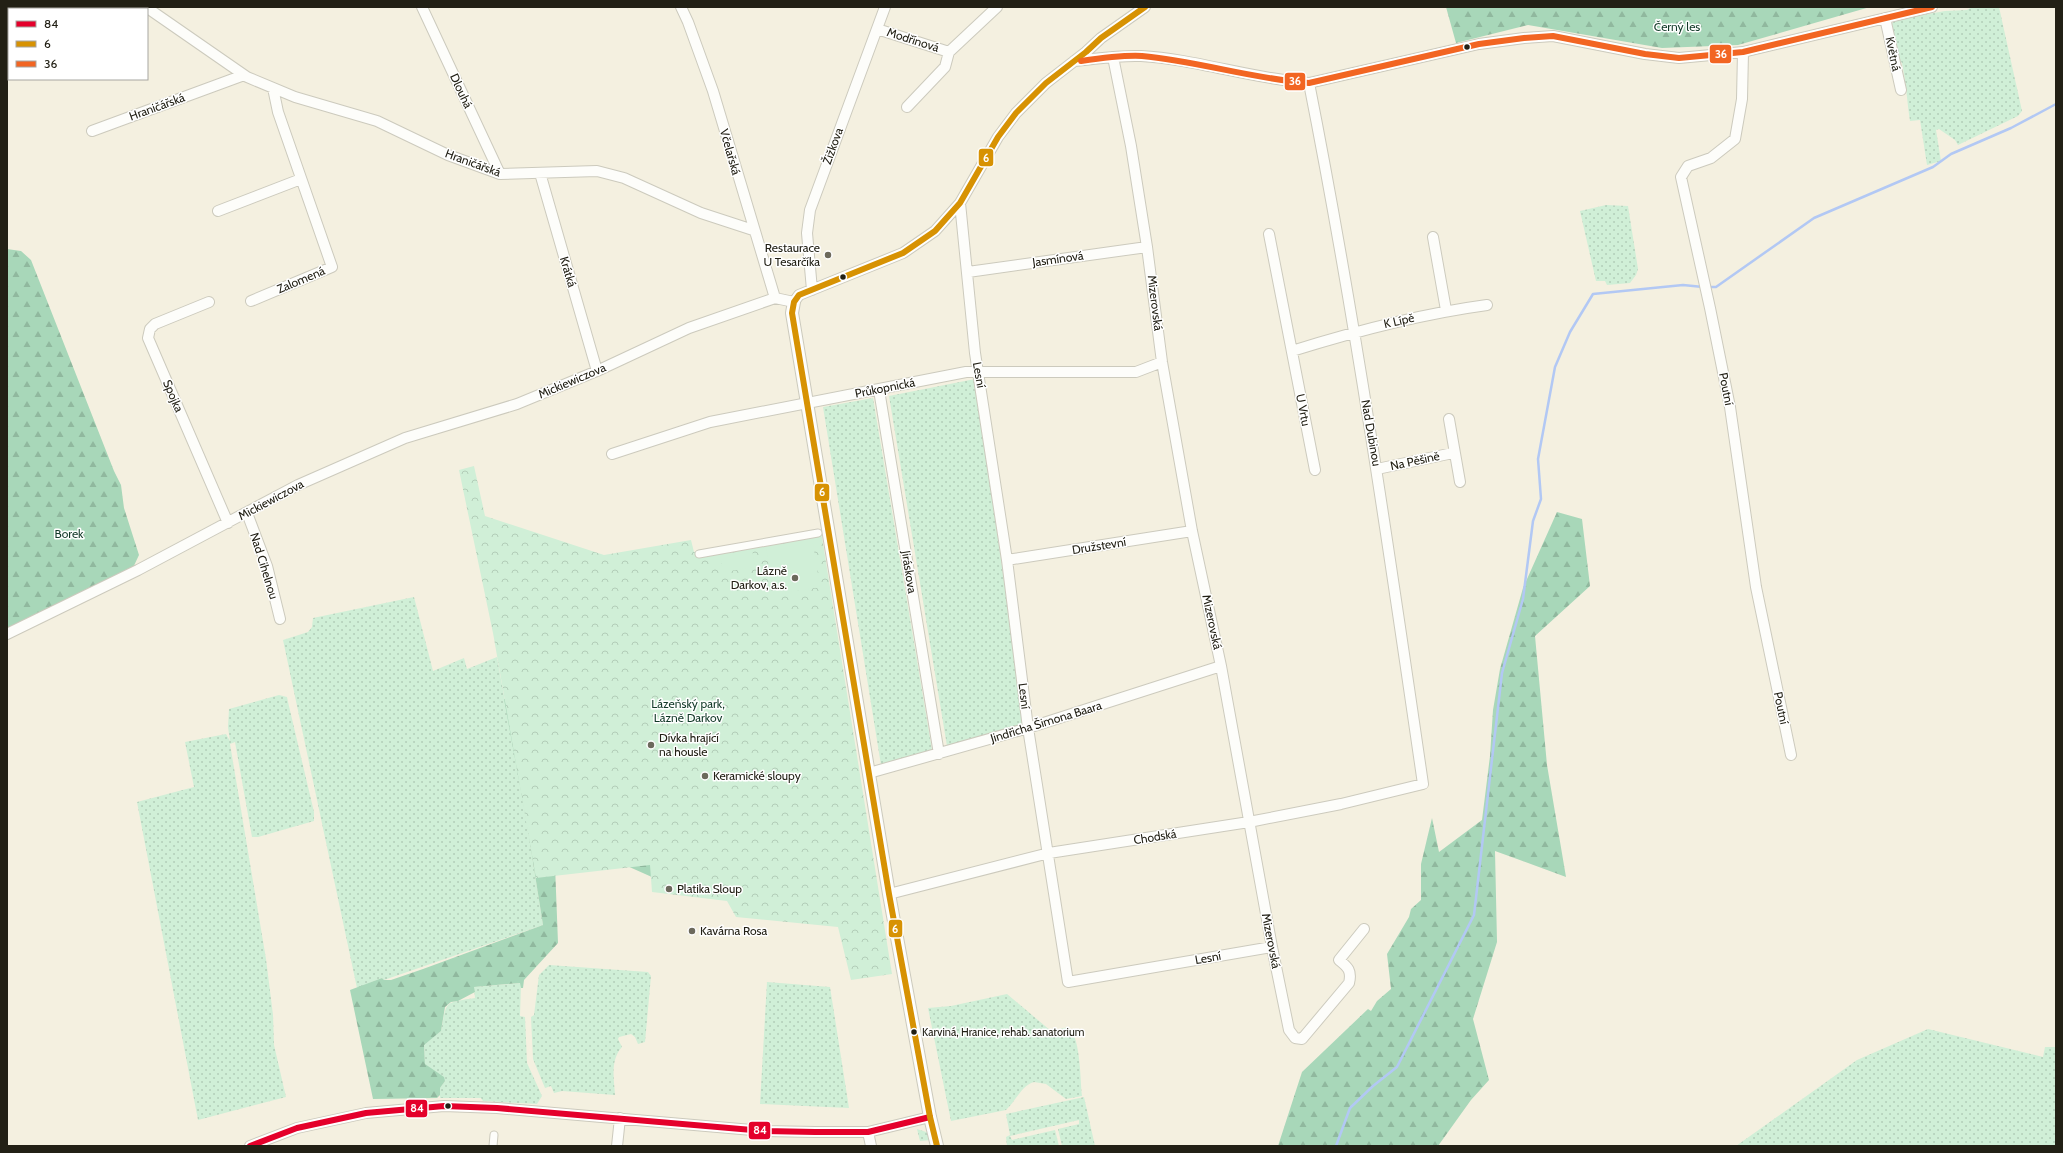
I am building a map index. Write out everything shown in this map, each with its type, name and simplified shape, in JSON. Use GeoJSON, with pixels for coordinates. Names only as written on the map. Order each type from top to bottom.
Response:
{"type":"FeatureCollection","features":[{"type":"Feature","properties":{"kind":"street","name":"Dlouhá"},"geometry":{"type":"LineString","coordinates":[[422,7],[500,174]]}},
{"type":"Feature","properties":{"kind":"street","name":"Včelařská"},"geometry":{"type":"LineString","coordinates":[[681,7],[713,90],[753,230],[775,298]]}},
{"type":"Feature","properties":{"kind":"street","name":"Žižkova"},"geometry":{"type":"LineString","coordinates":[[812,290],[807,233],[810,210],[885,7]]}},
{"type":"Feature","properties":{"kind":"street","name":"Modřínová"},"geometry":{"type":"LineString","coordinates":[[907,107],[945,67],[949,52],[997,7]]}},
{"type":"Feature","properties":{"kind":"street"},"geometry":{"type":"LineString","coordinates":[[937,1146],[930,1117],[889,894],[792,313],[794,302],[799,295],[903,253],[935,231],[960,203],[998,137],[1016,113],[1046,83],[1074,62],[1101,38],[1145,7]]}},
{"type":"Feature","properties":{"kind":"street"},"geometry":{"type":"LineString","coordinates":[[1074,62],[1113,57],[1141,56],[1171,60],[1282,81],[1308,83],[1479,44],[1541,36],[1553,36],[1645,54],[1679,58],[1743,52],[1932,7]]}},
{"type":"Feature","properties":{"kind":"street","name":"Hraničářská"},"geometry":{"type":"LineString","coordinates":[[148,8],[244,74],[295,96],[377,121],[448,155],[500,174],[597,171],[624,178],[701,213],[753,230]]}},
{"type":"Feature","properties":{"kind":"street","name":"Květná"},"geometry":{"type":"LineString","coordinates":[[1886,18],[1901,90]]}},
{"type":"Feature","properties":{"kind":"street","name":"Modřínová"},"geometry":{"type":"LineString","coordinates":[[877,29],[949,52]]}},
{"type":"Feature","properties":{"kind":"street","name":"Poutní"},"geometry":{"type":"LineString","coordinates":[[1743,52],[1742,99],[1735,139],[1711,158],[1688,166],[1681,177],[1730,407],[1756,587],[1791,756]]}},
{"type":"Feature","properties":{"kind":"street","name":"Mizerovská"},"geometry":{"type":"LineString","coordinates":[[1113,57],[1131,146],[1148,247],[1162,362],[1192,531],[1221,666],[1272,947],[1289,1030],[1295,1038],[1302,1039],[1350,983],[1352,975],[1348,967],[1339,960],[1364,928]]}},
{"type":"Feature","properties":{"kind":"street","name":"Hraničářská"},"geometry":{"type":"LineString","coordinates":[[92,131],[244,74]]}},
{"type":"Feature","properties":{"kind":"street","name":"Nad Dubinou"},"geometry":{"type":"LineString","coordinates":[[1308,83],[1333,207],[1352,332],[1377,469],[1422,784]]}},
{"type":"Feature","properties":{"kind":"street","name":"Zalomená"},"geometry":{"type":"LineString","coordinates":[[251,301],[332,267],[278,112],[274,88]]}},
{"type":"Feature","properties":{"kind":"street","name":"Krátká"},"geometry":{"type":"LineString","coordinates":[[540,173],[597,371]]}},
{"type":"Feature","properties":{"kind":"street"},"geometry":{"type":"LineString","coordinates":[[218,211],[301,178]]}},
{"type":"Feature","properties":{"kind":"street","name":"Lesní"},"geometry":{"type":"LineString","coordinates":[[960,203],[975,353],[979,370],[1007,560],[1028,728],[1049,853],[1068,982],[1272,947]]}},
{"type":"Feature","properties":{"kind":"street","name":"U Vrtu"},"geometry":{"type":"LineString","coordinates":[[1269,234],[1315,470]]}},
{"type":"Feature","properties":{"kind":"street"},"geometry":{"type":"LineString","coordinates":[[1433,237],[1446,310]]}},
{"type":"Feature","properties":{"kind":"street","name":"Jasmínová"},"geometry":{"type":"LineString","coordinates":[[968,272],[1148,247]]}},
{"type":"Feature","properties":{"kind":"street"},"geometry":{"type":"LineString","coordinates":[[775,298],[794,302]]}},
{"type":"Feature","properties":{"kind":"street","name":"Mickiewiczova"},"geometry":{"type":"LineString","coordinates":[[7,634],[138,570],[298,485],[404,438],[517,404],[597,371],[689,328],[775,298]]}},
{"type":"Feature","properties":{"kind":"street","name":"Spojka"},"geometry":{"type":"LineString","coordinates":[[209,302],[155,324],[150,329],[148,338],[228,523]]}},
{"type":"Feature","properties":{"kind":"street","name":"K Lípě"},"geometry":{"type":"LineString","coordinates":[[1352,332],[1446,310],[1487,306]]}},
{"type":"Feature","properties":{"kind":"street"},"geometry":{"type":"LineString","coordinates":[[1292,351],[1352,332]]}},
{"type":"Feature","properties":{"kind":"street","name":"Průkopnická"},"geometry":{"type":"LineString","coordinates":[[612,454],[710,422],[979,370],[1136,372],[1162,362]]}},
{"type":"Feature","properties":{"kind":"street","name":"Jiráskova"},"geometry":{"type":"LineString","coordinates":[[879,390],[939,754]]}},
{"type":"Feature","properties":{"kind":"street","name":"Na Pěšině"},"geometry":{"type":"LineString","coordinates":[[1449,419],[1453,453],[1460,482]]}},
{"type":"Feature","properties":{"kind":"street","name":"Na Pěšině"},"geometry":{"type":"LineString","coordinates":[[1377,469],[1453,453]]}},
{"type":"Feature","properties":{"kind":"street","name":"Nad Cihelnou"},"geometry":{"type":"LineString","coordinates":[[247,513],[267,566],[280,619]]}},
{"type":"Feature","properties":{"kind":"street","name":"Družstevní"},"geometry":{"type":"LineString","coordinates":[[1007,560],[1192,531]]}},
{"type":"Feature","properties":{"kind":"street"},"geometry":{"type":"LineString","coordinates":[[699,554],[818,533]]}},
{"type":"Feature","properties":{"kind":"street","name":"Jindřicha Šimona Baara"},"geometry":{"type":"LineString","coordinates":[[869,773],[1028,728],[1221,666]]}},
{"type":"Feature","properties":{"kind":"street","name":"Chodská"},"geometry":{"type":"LineString","coordinates":[[889,894],[1049,853],[1249,822],[1341,804],[1422,784]]}},
{"type":"Feature","properties":{"kind":"street"},"geometry":{"type":"LineString","coordinates":[[250,1146],[297,1128],[366,1113],[444,1106],[497,1108],[764,1131],[868,1132],[930,1117]]}},
{"type":"Feature","properties":{"kind":"street"},"geometry":{"type":"LineString","coordinates":[[617,1146],[620,1118]]}},
{"type":"Feature","properties":{"kind":"street"},"geometry":{"type":"LineString","coordinates":[[868,1132],[871,1146]]}},
{"type":"Feature","properties":{"kind":"street"},"geometry":{"type":"LineString","coordinates":[[493,1146],[494,1135]]}},
{"type":"Feature","properties":{"kind":"green space","name":"Černý les"},"geometry":{"type":"Polygon","coordinates":[[[1446,7],[1870,7],[1738,45],[1662,48],[1528,25],[1456,43],[1446,7]]]}},
{"type":"Feature","properties":{"kind":"green space"},"geometry":{"type":"Polygon","coordinates":[[[1972,7],[1999,7],[2022,111],[2018,116],[1958,145],[1955,140],[1939,129],[1936,130],[1941,161],[1927,165],[1920,120],[1910,121],[1902,63],[1898,59],[1892,24],[1894,20],[1945,11],[1967,10],[1972,7]]]}},
{"type":"Feature","properties":{"kind":"green space"},"geometry":{"type":"Polygon","coordinates":[[[1606,205],[1628,206],[1638,269],[1636,275],[1630,283],[1607,285],[1605,281],[1596,281],[1580,211],[1606,205]]]}},
{"type":"Feature","properties":{"kind":"green space","name":"Borek"},"geometry":{"type":"Polygon","coordinates":[[[7,249],[21,251],[31,260],[114,471],[121,485],[124,508],[139,555],[131,572],[7,631],[7,249]]]}},
{"type":"Feature","properties":{"kind":"green space"},"geometry":{"type":"Polygon","coordinates":[[[975,379],[1024,719],[1022,726],[947,746],[889,396],[975,379]]]}},
{"type":"Feature","properties":{"kind":"green space"},"geometry":{"type":"Polygon","coordinates":[[[873,398],[932,750],[881,765],[823,407],[873,398]]]}},
{"type":"Feature","properties":{"kind":"green space","name":"Lázeňský park, Lázně Darkov"},"geometry":{"type":"Polygon","coordinates":[[[474,466],[485,516],[604,555],[691,540],[694,552],[821,531],[892,974],[851,980],[838,927],[736,917],[727,901],[652,892],[650,865],[536,878],[493,633],[459,470],[474,466]]]}},
{"type":"Feature","properties":{"kind":"green space"},"geometry":{"type":"Polygon","coordinates":[[[1557,512],[1582,519],[1590,586],[1535,636],[1547,765],[1566,877],[1495,851],[1497,942],[1473,1019],[1489,1080],[1471,1100],[1438,1146],[1278,1146],[1302,1072],[1368,1009],[1371,1011],[1377,1001],[1391,989],[1387,954],[1409,917],[1411,909],[1421,900],[1421,864],[1432,818],[1439,852],[1482,820],[1490,756],[1493,710],[1500,669],[1523,588],[1557,512]]]}},
{"type":"Feature","properties":{"kind":"green space"},"geometry":{"type":"Polygon","coordinates":[[[812,538],[820,587],[774,595],[766,547],[812,538]]]}},
{"type":"Feature","properties":{"kind":"green space","name":"Lázně Darkov, a.s."},"geometry":{"type":"Polygon","coordinates":[[[752,549],[755,567],[723,572],[720,555],[752,549]]]}},
{"type":"Feature","properties":{"kind":"green space"},"geometry":{"type":"Polygon","coordinates":[[[414,597],[433,671],[464,658],[467,669],[497,657],[526,818],[543,925],[384,980],[382,978],[357,988],[283,640],[308,632],[312,627],[313,618],[414,597]]]}},
{"type":"Feature","properties":{"kind":"green space"},"geometry":{"type":"Polygon","coordinates":[[[535,694],[672,886],[607,857],[555,865],[558,943],[524,980],[523,988],[521,988],[520,983],[474,987],[475,992],[458,1001],[451,1002],[445,1007],[441,1031],[424,1045],[425,1064],[444,1077],[445,1081],[440,1088],[440,1095],[437,1098],[373,1099],[350,990],[382,978],[384,980],[391,980],[543,925],[526,818],[504,699],[535,694]]]}},
{"type":"Feature","properties":{"kind":"green space"},"geometry":{"type":"Polygon","coordinates":[[[279,695],[287,697],[314,812],[314,821],[258,837],[252,837],[235,742],[230,744],[266,959],[273,1015],[274,1045],[286,1097],[198,1120],[137,802],[194,787],[185,742],[226,734],[230,741],[228,727],[229,709],[279,695]]]}},
{"type":"Feature","properties":{"kind":"green space"},"geometry":{"type":"Polygon","coordinates":[[[549,965],[648,972],[651,976],[645,1042],[638,1044],[635,1037],[631,1034],[619,1037],[618,1039],[622,1047],[618,1052],[614,1064],[615,1095],[562,1091],[554,1093],[551,1086],[545,1088],[533,1059],[531,1017],[534,1015],[539,975],[549,965]]]}},
{"type":"Feature","properties":{"kind":"green space"},"geometry":{"type":"Polygon","coordinates":[[[767,982],[830,987],[849,1108],[760,1104],[767,982]]]}},
{"type":"Feature","properties":{"kind":"green space"},"geometry":{"type":"Polygon","coordinates":[[[521,983],[520,1016],[525,1017],[527,1063],[542,1096],[537,1104],[483,1101],[481,1098],[440,1098],[440,1088],[445,1081],[425,1064],[424,1044],[441,1031],[444,1014],[448,1005],[457,1001],[475,998],[474,987],[521,983]]]}},
{"type":"Feature","properties":{"kind":"green space"},"geometry":{"type":"Polygon","coordinates":[[[1007,994],[1051,1031],[1068,1027],[1072,1032],[1078,1049],[1082,1096],[1066,1099],[1046,1084],[1034,1082],[1022,1090],[1006,1110],[951,1121],[928,1008],[951,1006],[1007,994]]]}},
{"type":"Feature","properties":{"kind":"green space"},"geometry":{"type":"Polygon","coordinates":[[[1928,1029],[2043,1057],[2045,1047],[2056,1047],[2056,1146],[1736,1146],[1857,1060],[1928,1029]]]}},
{"type":"Feature","properties":{"kind":"green space"},"geometry":{"type":"Polygon","coordinates":[[[1084,1097],[1095,1146],[1062,1146],[1058,1129],[1079,1124],[1079,1120],[1010,1136],[1012,1140],[1055,1130],[1059,1146],[1007,1146],[1006,1137],[1010,1135],[1006,1114],[1084,1097]]]}},
{"type":"Feature","properties":{"kind":"green space"},"geometry":{"type":"Polygon","coordinates":[[[917,1129],[929,1133],[931,1140],[920,1141],[917,1129]]]}},
{"type":"Feature","properties":{"kind":"waterway"},"geometry":{"type":"LineString","coordinates":[[1708,287],[1716,287],[1814,218],[1933,167],[1951,154],[2011,128],[2056,104]]}},
{"type":"Feature","properties":{"kind":"waterway"},"geometry":{"type":"LineString","coordinates":[[1336,1146],[1350,1108],[1373,1086],[1397,1067],[1474,915],[1502,673],[1523,599],[1533,521],[1541,499],[1538,459],[1555,367],[1570,332],[1593,294],[1683,285],[1703,287]]}},
{"type":"Feature","properties":{"kind":"transit line","name":"6"},"geometry":{"type":"LineString","coordinates":[[937,1146],[930,1117],[889,894],[792,313],[794,302],[799,295],[903,253],[935,231],[960,203],[998,137],[1016,113],[1046,83],[1086,52],[1101,38],[1145,7]]}},
{"type":"Feature","properties":{"kind":"transit line","name":"36"},"geometry":{"type":"LineString","coordinates":[[1081,61],[1119,56],[1163,58],[1267,78],[1309,83],[1479,44],[1524,38],[1553,36],[1645,54],[1679,58],[1743,52],[1932,7]]}},
{"type":"Feature","properties":{"kind":"transit line","name":"84"},"geometry":{"type":"LineString","coordinates":[[250,1146],[297,1128],[366,1113],[444,1106],[497,1108],[764,1131],[868,1132],[930,1117]]}},
{"type":"Feature","properties":{"kind":"place","name":"Restaurace U Tesarčíka"},"geometry":{"type":"Point","coordinates":[828,255]}},
{"type":"Feature","properties":{"kind":"place","name":"Lázně Darkov, a.s."},"geometry":{"type":"Point","coordinates":[795,578]}},
{"type":"Feature","properties":{"kind":"place","name":"Dívka hrající na housle"},"geometry":{"type":"Point","coordinates":[651,745]}},
{"type":"Feature","properties":{"kind":"place","name":"Keramické sloupy"},"geometry":{"type":"Point","coordinates":[705,776]}},
{"type":"Feature","properties":{"kind":"place","name":"Platika Sloup"},"geometry":{"type":"Point","coordinates":[669,889]}},
{"type":"Feature","properties":{"kind":"place","name":"Kavárna Rosa"},"geometry":{"type":"Point","coordinates":[692,931]}},
{"type":"Feature","properties":{"kind":"place","name":"Karviná, Hranice, rehab. sanatorium"},"geometry":{"type":"Point","coordinates":[914,1032]}}]}
